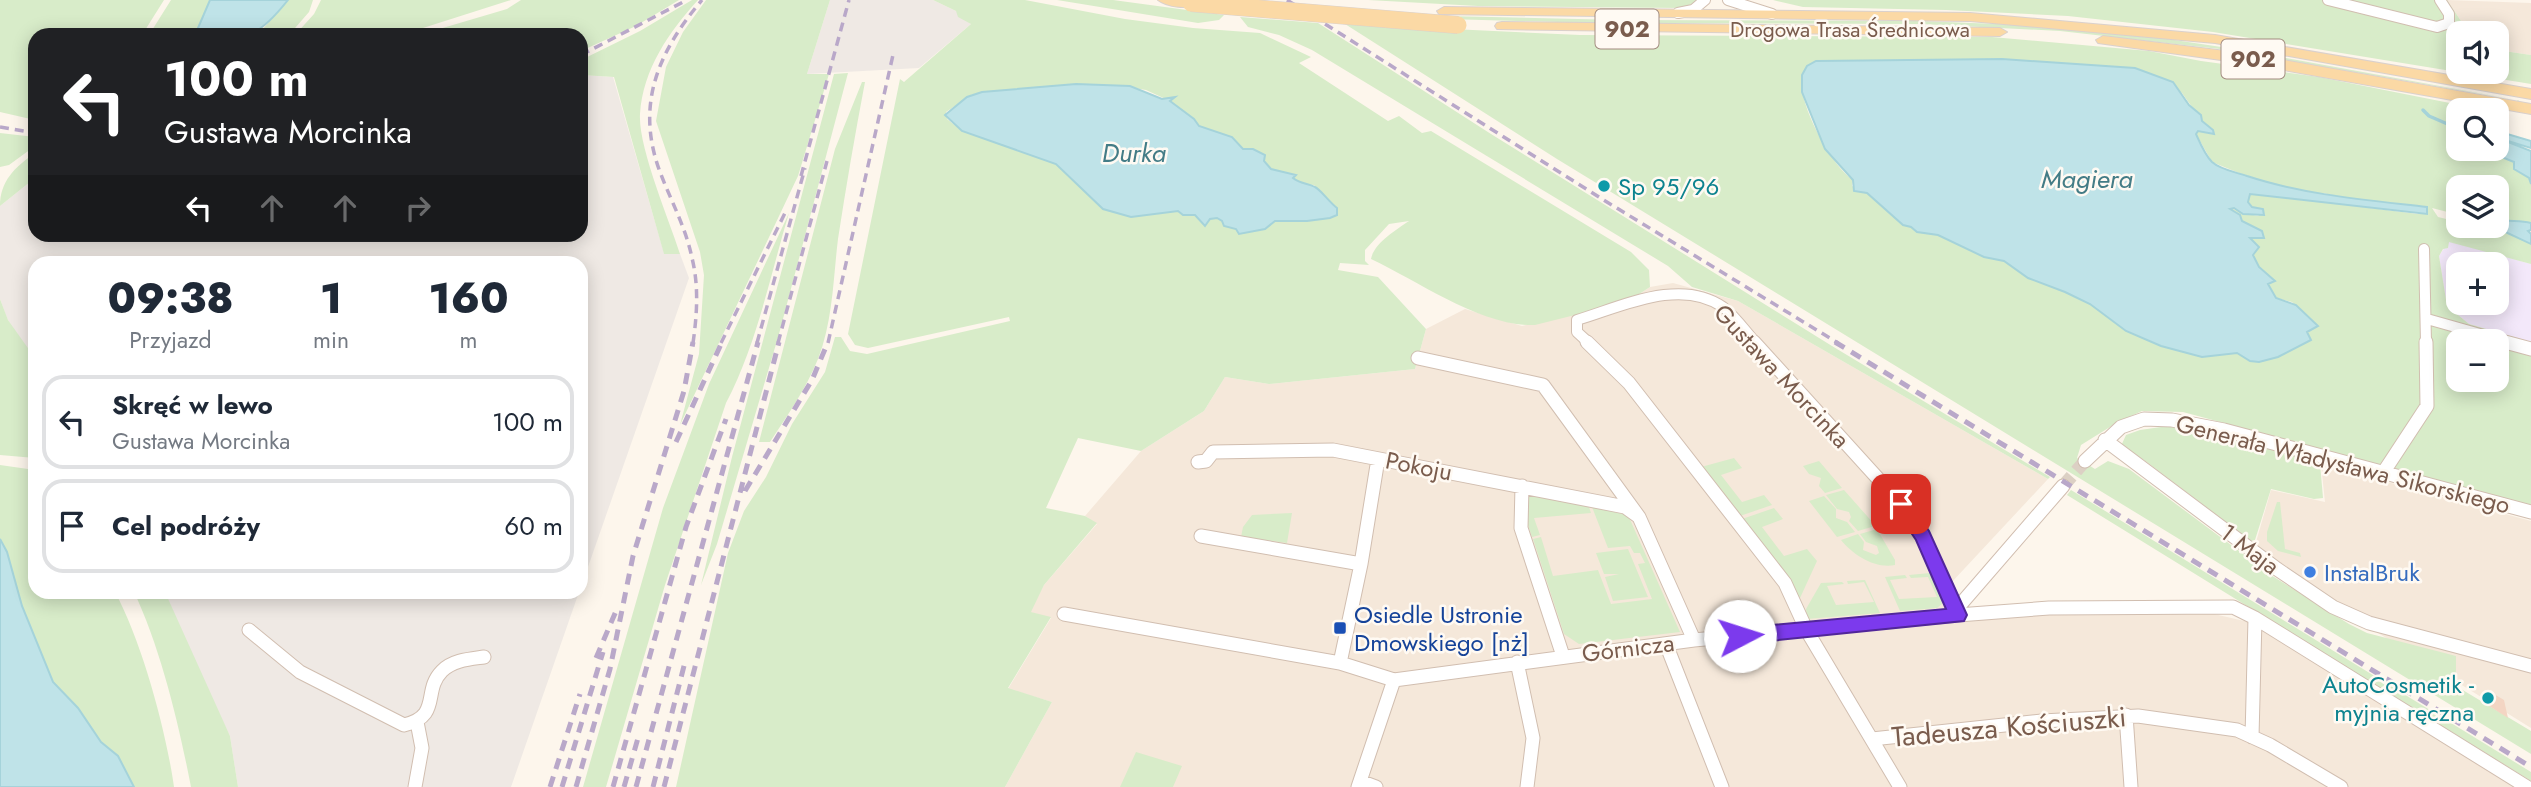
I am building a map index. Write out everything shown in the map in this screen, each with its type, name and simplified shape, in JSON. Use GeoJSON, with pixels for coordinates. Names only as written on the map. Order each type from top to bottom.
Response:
{"type":"FeatureCollection","features":[{"type":"Feature","properties":{"kind":"main road","name":"Drogowa Trasa Średnicowa"},"geometry":{"type":"LineString","coordinates":[[1165,0],[1458,25],[1980,31],[2035,34],[2192,50],[2379,80],[2531,109]]}},
{"type":"Feature","properties":{"kind":"main road","name":"Drogowa Trasa Średnicowa"},"geometry":{"type":"LineString","coordinates":[[1283,0],[1444,11],[1969,17],[2049,22],[2201,38],[2531,94]]}},
{"type":"Feature","properties":{"kind":"main road"},"geometry":{"type":"LineString","coordinates":[[2323,57],[2531,86]]}},
{"type":"Feature","properties":{"kind":"main road"},"geometry":{"type":"LineString","coordinates":[[2379,80],[2531,116]]}},
{"type":"Feature","properties":{"kind":"street"},"geometry":{"type":"LineString","coordinates":[[1669,15],[1693,10],[1705,0]]}},
{"type":"Feature","properties":{"kind":"street"},"geometry":{"type":"LineString","coordinates":[[1728,0],[1779,16]]}},
{"type":"Feature","properties":{"kind":"street"},"geometry":{"type":"LineString","coordinates":[[2328,0],[2437,27],[2449,23],[2450,18],[2440,0]]}},
{"type":"Feature","properties":{"kind":"street"},"geometry":{"type":"LineString","coordinates":[[2383,472],[2427,406],[2424,248]]}},
{"type":"Feature","properties":{"kind":"street","name":"Gustawa Morcinka"},"geometry":{"type":"LineString","coordinates":[[1900,787],[1807,631],[1775,569],[1629,383],[1577,332],[1574,327],[1577,320],[1669,293],[1699,296],[1724,308],[1901,504],[1923,536],[1958,615]]}},
{"type":"Feature","properties":{"kind":"street"},"geometry":{"type":"LineString","coordinates":[[2427,319],[2531,349]]}},
{"type":"Feature","properties":{"kind":"street"},"geometry":{"type":"LineString","coordinates":[[1418,358],[1543,385],[1639,517],[1695,640]]}},
{"type":"Feature","properties":{"kind":"street","name":"Generała Władysława Sikorskiego"},"geometry":{"type":"LineString","coordinates":[[2085,461],[2123,425],[2137,421],[2181,421],[2531,512]]}},
{"type":"Feature","properties":{"kind":"street","name":"1 Maja"},"geometry":{"type":"LineString","coordinates":[[2105,440],[2277,569],[2333,607],[2369,622],[2531,666]]}},
{"type":"Feature","properties":{"kind":"street","name":"Pokoju"},"geometry":{"type":"LineString","coordinates":[[1198,462],[1206,461],[1213,452],[1318,449],[1378,458],[1625,507],[1639,517]]}},
{"type":"Feature","properties":{"kind":"street"},"geometry":{"type":"LineString","coordinates":[[1340,663],[1361,564],[1378,458]]}},
{"type":"Feature","properties":{"kind":"street"},"geometry":{"type":"LineString","coordinates":[[1522,486],[1519,519],[1521,528],[1563,656]]}},
{"type":"Feature","properties":{"kind":"street"},"geometry":{"type":"LineString","coordinates":[[1958,615],[1960,605],[2063,486]]}},
{"type":"Feature","properties":{"kind":"street"},"geometry":{"type":"LineString","coordinates":[[1201,536],[1361,564]]}},
{"type":"Feature","properties":{"kind":"street","name":"Górnicza"},"geometry":{"type":"LineString","coordinates":[[1064,614],[1340,663],[1394,680],[1695,640],[1958,615],[2049,608],[2223,606],[2239,609],[2255,618],[2528,787]]}},
{"type":"Feature","properties":{"kind":"street"},"geometry":{"type":"LineString","coordinates":[[2252,737],[2255,618]]}},
{"type":"Feature","properties":{"kind":"street"},"geometry":{"type":"LineString","coordinates":[[249,630],[300,672],[397,723],[417,722],[430,707],[436,680],[442,671],[452,664],[484,657]]}},
{"type":"Feature","properties":{"kind":"street"},"geometry":{"type":"LineString","coordinates":[[1666,644],[1722,787]]}},
{"type":"Feature","properties":{"kind":"street"},"geometry":{"type":"LineString","coordinates":[[1517,662],[1535,732],[1536,747],[1527,787]]}},
{"type":"Feature","properties":{"kind":"street"},"geometry":{"type":"LineString","coordinates":[[1376,787],[1359,784],[1394,680]]}},
{"type":"Feature","properties":{"kind":"street"},"geometry":{"type":"LineString","coordinates":[[2126,715],[2131,787]]}},
{"type":"Feature","properties":{"kind":"street","name":"Tadeusza Kościuszki"},"geometry":{"type":"LineString","coordinates":[[1872,739],[2126,715],[2237,730],[2341,787]]}},
{"type":"Feature","properties":{"kind":"street"},"geometry":{"type":"LineString","coordinates":[[415,787],[422,748],[417,722]]}},
{"type":"Feature","properties":{"kind":"shaded area"},"geometry":{"type":"Polygon","coordinates":[[[830,0],[933,0],[956,11],[971,24],[919,68],[807,74],[830,0]]]}},
{"type":"Feature","properties":{"kind":"shaded area"},"geometry":{"type":"Polygon","coordinates":[[[2447,0],[2531,3],[2531,55],[2509,52],[2509,21],[2461,21],[2447,0]]]}},
{"type":"Feature","properties":{"kind":"shaded area"},"geometry":{"type":"Polygon","coordinates":[[[588,75],[613,77],[664,253],[680,254],[689,278],[588,567],[588,256],[28,256],[28,356],[0,299],[0,206],[28,184],[28,242],[588,242],[588,75]]]}},
{"type":"Feature","properties":{"kind":"shaded area"},"geometry":{"type":"Polygon","coordinates":[[[2449,241],[2488,252],[2446,252],[2446,300],[2439,256],[2449,241]]]}},
{"type":"Feature","properties":{"kind":"shaded area"},"geometry":{"type":"Polygon","coordinates":[[[2509,258],[2531,264],[2531,342],[2509,336],[2509,329],[2486,329],[2469,324],[2458,315],[2509,315],[2509,258]]]}},
{"type":"Feature","properties":{"kind":"shaded area"},"geometry":{"type":"Polygon","coordinates":[[[1673,283],[1738,301],[2048,479],[1951,583],[1960,605],[1958,615],[2201,611],[2253,623],[2520,787],[1005,787],[1052,702],[1008,689],[1051,618],[1030,612],[1044,585],[1097,524],[1085,516],[1141,451],[1204,411],[1225,377],[1269,384],[1415,369],[1426,329],[1465,309],[1522,326],[1627,302],[1650,287],[1673,283]]]}},
{"type":"Feature","properties":{"kind":"shaded area"},"geometry":{"type":"Polygon","coordinates":[[[2321,464],[2531,521],[2531,728],[2304,587],[2261,555],[2256,542],[2271,490],[2325,502],[2321,464]]]}},
{"type":"Feature","properties":{"kind":"shaded area"},"geometry":{"type":"Polygon","coordinates":[[[162,599],[577,599],[511,787],[238,787],[230,736],[162,599]]]}},
{"type":"Feature","properties":{"kind":"green space"},"geometry":{"type":"Polygon","coordinates":[[[0,0],[164,0],[146,28],[28,28],[28,118],[0,112],[0,0]]]}},
{"type":"Feature","properties":{"kind":"green space"},"geometry":{"type":"Polygon","coordinates":[[[171,0],[210,0],[198,28],[153,28],[171,0]]]}},
{"type":"Feature","properties":{"kind":"green space"},"geometry":{"type":"Polygon","coordinates":[[[288,0],[313,0],[309,12],[295,28],[264,28],[288,0]]]}},
{"type":"Feature","properties":{"kind":"green space"},"geometry":{"type":"Polygon","coordinates":[[[321,0],[511,0],[423,28],[301,28],[314,14],[321,0]]]}},
{"type":"Feature","properties":{"kind":"green space"},"geometry":{"type":"Polygon","coordinates":[[[521,0],[679,0],[636,26],[588,48],[588,28],[443,28],[507,9],[521,0]]]}},
{"type":"Feature","properties":{"kind":"green space"},"geometry":{"type":"Polygon","coordinates":[[[692,0],[698,0],[659,52],[646,82],[640,114],[649,164],[680,254],[664,254],[614,77],[588,75],[588,57],[640,31],[692,0]]]}},
{"type":"Feature","properties":{"kind":"green space"},"geometry":{"type":"Polygon","coordinates":[[[706,0],[830,0],[807,74],[829,74],[798,176],[680,425],[699,354],[704,275],[700,252],[656,121],[666,67],[683,32],[706,0]]]}},
{"type":"Feature","properties":{"kind":"green space"},"geometry":{"type":"Polygon","coordinates":[[[933,0],[1025,0],[1125,19],[1260,33],[1311,57],[1299,63],[1388,121],[1399,116],[1422,133],[1431,131],[1631,252],[1649,270],[1650,287],[1627,302],[1535,325],[1494,319],[1452,301],[1371,259],[1381,242],[1409,221],[1389,224],[1365,250],[1365,261],[1369,265],[1340,263],[1338,270],[1378,277],[1426,329],[1415,369],[1269,384],[1225,377],[1204,411],[1141,451],[1078,438],[1046,508],[1085,516],[1097,523],[1044,585],[1031,612],[1051,617],[1008,688],[1052,702],[1005,787],[676,787],[728,553],[744,511],[766,477],[792,424],[825,372],[835,337],[841,337],[850,351],[867,354],[1010,321],[1009,317],[868,348],[855,345],[848,334],[900,79],[904,82],[971,24],[958,17],[956,11],[933,0]],[[1076,84],[982,92],[971,95],[946,112],[947,119],[962,131],[1056,164],[1103,209],[1131,217],[1178,211],[1183,215],[1194,214],[1199,218],[1217,218],[1224,226],[1265,229],[1274,221],[1295,222],[1330,218],[1337,208],[1326,200],[1314,185],[1301,184],[1293,178],[1296,176],[1271,169],[1264,161],[1265,155],[1253,149],[1243,149],[1232,137],[1199,126],[1193,118],[1170,101],[1146,90],[1116,85],[1076,84]]]}},
{"type":"Feature","properties":{"kind":"green space"},"geometry":{"type":"Polygon","coordinates":[[[1057,0],[1113,0],[1224,15],[1219,20],[1198,23],[1057,0]]]}},
{"type":"Feature","properties":{"kind":"green space"},"geometry":{"type":"Polygon","coordinates":[[[1368,0],[1701,0],[1682,8],[1478,6],[1368,0]]]}},
{"type":"Feature","properties":{"kind":"green space"},"geometry":{"type":"Polygon","coordinates":[[[1773,0],[2447,0],[2461,21],[2446,21],[2446,70],[2213,32],[2068,16],[1803,7],[1773,0]]]}},
{"type":"Feature","properties":{"kind":"green space"},"geometry":{"type":"Polygon","coordinates":[[[1444,16],[1621,20],[1920,21],[2023,25],[2161,38],[2248,51],[2506,98],[2220,49],[2060,31],[1921,24],[1592,23],[1447,19],[1444,16]]]}},
{"type":"Feature","properties":{"kind":"green space"},"geometry":{"type":"Polygon","coordinates":[[[1240,17],[1318,23],[1832,346],[2050,477],[2048,479],[1738,301],[1692,287],[1668,266],[1312,50],[1279,35],[1248,27],[1240,17]]]}},
{"type":"Feature","properties":{"kind":"green space"},"geometry":{"type":"Polygon","coordinates":[[[1345,24],[1580,35],[1992,37],[2149,51],[2319,77],[2446,102],[2446,161],[2509,161],[2509,158],[2514,162],[2514,169],[2529,178],[2531,184],[2531,223],[2509,220],[2509,175],[2446,175],[2446,212],[2432,208],[2438,217],[2446,219],[2446,238],[2509,238],[2509,234],[2531,244],[2531,264],[2509,258],[2509,252],[2486,252],[2449,242],[2448,248],[2443,249],[2439,256],[2446,315],[2458,315],[2469,324],[2486,329],[2446,329],[2446,392],[2509,392],[2509,336],[2531,342],[2531,506],[2183,412],[2142,411],[2081,445],[2077,458],[2095,469],[2108,461],[2129,469],[2274,577],[2349,624],[2367,633],[2456,656],[2456,674],[2451,683],[2531,731],[2531,754],[1557,159],[1345,24]],[[2002,59],[1807,66],[1803,74],[1802,88],[1813,124],[1836,163],[1853,180],[1852,186],[1867,193],[1903,225],[1917,232],[1938,235],[1984,257],[2004,261],[2028,278],[2090,304],[2126,330],[2161,346],[2202,357],[2237,353],[2242,356],[2286,353],[2310,340],[2307,332],[2317,325],[2292,302],[2276,298],[2268,284],[2275,281],[2259,267],[2253,255],[2259,247],[2249,238],[2260,238],[2254,227],[2241,221],[2240,215],[2229,209],[2259,216],[2248,201],[2250,194],[2284,198],[2283,188],[2212,162],[2196,134],[2197,131],[2213,134],[2213,130],[2202,121],[2182,93],[2135,68],[2002,59]],[[2323,193],[2323,202],[2418,214],[2427,207],[2323,193]]]}},
{"type":"Feature","properties":{"kind":"green space"},"geometry":{"type":"Polygon","coordinates":[[[2509,52],[2531,55],[2531,84],[2509,80],[2509,52]]]}},
{"type":"Feature","properties":{"kind":"green space"},"geometry":{"type":"Polygon","coordinates":[[[848,73],[779,334],[717,544],[701,585],[732,457],[834,74],[848,73]]]}},
{"type":"Feature","properties":{"kind":"green space"},"geometry":{"type":"Polygon","coordinates":[[[862,82],[865,82],[838,239],[830,315],[823,344],[808,381],[770,442],[759,442],[835,149],[862,82]]]}},
{"type":"Feature","properties":{"kind":"green space"},"geometry":{"type":"Polygon","coordinates":[[[0,133],[28,136],[28,151],[9,165],[0,167],[0,133]]]}},
{"type":"Feature","properties":{"kind":"green space"},"geometry":{"type":"Polygon","coordinates":[[[28,158],[28,184],[0,206],[6,182],[28,158]]]}},
{"type":"Feature","properties":{"kind":"green space"},"geometry":{"type":"Polygon","coordinates":[[[789,213],[755,334],[726,403],[665,585],[606,787],[583,787],[663,508],[709,384],[789,213]]]}},
{"type":"Feature","properties":{"kind":"green space"},"geometry":{"type":"Polygon","coordinates":[[[0,299],[8,320],[28,348],[28,457],[0,455],[0,299]]]}},
{"type":"Feature","properties":{"kind":"green space"},"geometry":{"type":"Polygon","coordinates":[[[2168,426],[2199,429],[2320,463],[2323,498],[2314,499],[2271,489],[2255,540],[2251,541],[2144,460],[2121,446],[2126,435],[2168,426]]]}},
{"type":"Feature","properties":{"kind":"green space"},"geometry":{"type":"Polygon","coordinates":[[[1734,458],[1742,468],[1721,475],[1742,502],[1764,495],[1772,505],[1740,516],[1701,467],[1734,458]]]}},
{"type":"Feature","properties":{"kind":"green space"},"geometry":{"type":"Polygon","coordinates":[[[1819,461],[1842,488],[1825,493],[1819,486],[1821,478],[1809,474],[1803,466],[1819,461]]]}},
{"type":"Feature","properties":{"kind":"green space"},"geometry":{"type":"Polygon","coordinates":[[[0,465],[28,469],[28,599],[118,599],[152,687],[174,787],[134,787],[118,756],[101,742],[78,708],[53,682],[22,606],[7,552],[0,539],[0,465]]]}},
{"type":"Feature","properties":{"kind":"green space"},"geometry":{"type":"Polygon","coordinates":[[[1844,490],[1875,526],[1858,531],[1849,521],[1849,512],[1837,509],[1826,495],[1844,490]]]}},
{"type":"Feature","properties":{"kind":"green space"},"geometry":{"type":"Polygon","coordinates":[[[2071,490],[2531,772],[2531,781],[2067,495],[2071,490]]]}},
{"type":"Feature","properties":{"kind":"green space"},"geometry":{"type":"Polygon","coordinates":[[[1529,495],[1589,507],[1591,513],[1534,518],[1540,535],[1532,537],[1526,519],[1529,495]]]}},
{"type":"Feature","properties":{"kind":"green space"},"geometry":{"type":"Polygon","coordinates":[[[1824,496],[1836,509],[1836,518],[1847,522],[1855,532],[1837,537],[1809,501],[1824,496]]]}},
{"type":"Feature","properties":{"kind":"green space"},"geometry":{"type":"Polygon","coordinates":[[[2277,502],[2280,502],[2285,549],[2300,553],[2301,557],[2278,551],[2267,541],[2267,532],[2277,502]]]}},
{"type":"Feature","properties":{"kind":"green space"},"geometry":{"type":"Polygon","coordinates":[[[1592,507],[1628,515],[1680,632],[1579,644],[1564,634],[1533,539],[1541,537],[1553,576],[1598,570],[1611,604],[1652,599],[1638,564],[1645,563],[1640,553],[1634,553],[1630,546],[1608,548],[1592,507]]]}},
{"type":"Feature","properties":{"kind":"green space"},"geometry":{"type":"Polygon","coordinates":[[[1774,508],[1783,519],[1762,527],[1784,556],[1807,549],[1817,561],[1800,598],[1742,519],[1774,508]]]}},
{"type":"Feature","properties":{"kind":"green space"},"geometry":{"type":"Polygon","coordinates":[[[1292,513],[1287,543],[1241,537],[1243,527],[1252,515],[1292,513]]]}},
{"type":"Feature","properties":{"kind":"green space"},"geometry":{"type":"Polygon","coordinates":[[[1877,529],[1895,560],[1895,565],[1880,565],[1865,560],[1841,540],[1858,534],[1864,542],[1863,550],[1876,555],[1879,553],[1877,546],[1866,542],[1860,534],[1877,529]]]}},
{"type":"Feature","properties":{"kind":"green space"},"geometry":{"type":"Polygon","coordinates":[[[1628,549],[1648,597],[1613,601],[1605,577],[1619,574],[1604,574],[1596,553],[1628,549]]]}},
{"type":"Feature","properties":{"kind":"green space"},"geometry":{"type":"Polygon","coordinates":[[[1930,573],[1943,599],[1942,604],[1937,608],[1900,611],[1885,577],[1905,575],[1907,578],[1890,580],[1899,599],[1937,597],[1928,577],[1911,578],[1909,575],[1930,573]]]}},
{"type":"Feature","properties":{"kind":"green space"},"geometry":{"type":"Polygon","coordinates":[[[1865,580],[1880,613],[1807,619],[1806,609],[1821,583],[1844,584],[1827,586],[1836,605],[1874,602],[1864,582],[1848,584],[1847,581],[1865,580]]]}},
{"type":"Feature","properties":{"kind":"green space"},"geometry":{"type":"Polygon","coordinates":[[[137,599],[168,599],[230,736],[238,787],[191,787],[168,688],[137,599]]]}},
{"type":"Feature","properties":{"kind":"green space"},"geometry":{"type":"Polygon","coordinates":[[[1136,752],[1182,766],[1173,787],[1120,787],[1136,752]]]}},
{"type":"Feature","properties":{"kind":"water"},"geometry":{"type":"Polygon","coordinates":[[[210,0],[288,0],[260,28],[198,28],[210,0]]]}},
{"type":"Feature","properties":{"kind":"water","name":"Magiera"},"geometry":{"type":"Polygon","coordinates":[[[2002,59],[2135,68],[2173,82],[2189,105],[2201,115],[2202,121],[2213,130],[2214,134],[2198,131],[2196,134],[2207,156],[2220,167],[2314,192],[2427,207],[2427,214],[2250,194],[2248,202],[2252,207],[2263,209],[2264,215],[2243,214],[2234,208],[2230,209],[2240,215],[2242,221],[2262,231],[2264,238],[2250,238],[2259,247],[2253,255],[2259,267],[2275,281],[2268,284],[2276,298],[2296,305],[2318,326],[2307,332],[2311,340],[2278,357],[2259,362],[2250,361],[2237,353],[2202,357],[2161,346],[2126,331],[2090,304],[2028,278],[2004,261],[1984,257],[1938,235],[1917,232],[1903,225],[1867,193],[1854,191],[1853,180],[1825,149],[1802,92],[1802,75],[1807,66],[1816,61],[2002,59]]]}},
{"type":"Feature","properties":{"kind":"water","name":"Durka"},"geometry":{"type":"Polygon","coordinates":[[[1076,84],[1130,86],[1162,99],[1175,97],[1170,101],[1199,126],[1232,137],[1243,149],[1253,149],[1265,155],[1264,161],[1271,169],[1296,175],[1293,178],[1317,189],[1337,208],[1337,215],[1307,221],[1275,221],[1265,229],[1239,234],[1236,229],[1224,226],[1217,218],[1210,219],[1205,226],[1195,215],[1183,215],[1178,211],[1131,217],[1103,209],[1056,164],[962,131],[945,115],[967,97],[982,92],[1076,84]]]}},
{"type":"Feature","properties":{"kind":"water"},"geometry":{"type":"Polygon","coordinates":[[[2509,135],[2531,141],[2531,148],[2509,141],[2509,135]]]}},
{"type":"Feature","properties":{"kind":"water"},"geometry":{"type":"Polygon","coordinates":[[[2509,142],[2531,151],[2531,184],[2529,178],[2514,169],[2514,162],[2509,160],[2509,142]]]}},
{"type":"Feature","properties":{"kind":"water"},"geometry":{"type":"Polygon","coordinates":[[[2509,220],[2531,223],[2531,230],[2528,231],[2531,234],[2531,244],[2509,234],[2509,220]]]}},
{"type":"Feature","properties":{"kind":"water"},"geometry":{"type":"Polygon","coordinates":[[[0,539],[7,552],[22,606],[53,682],[78,708],[101,742],[118,756],[134,787],[0,787],[0,539]]]}},
{"type":"Feature","properties":{"kind":"building"},"geometry":{"type":"Polygon","coordinates":[[[2494,694],[2504,700],[2508,718],[2486,704],[2494,694]]]}},
{"type":"Feature","properties":{"kind":"waterway"},"geometry":{"type":"LineString","coordinates":[[2423,110],[2429,116],[2446,123]]}},
{"type":"Feature","properties":{"kind":"tunnel"},"geometry":{"type":"LineString","coordinates":[[2063,486],[2085,461]]}},
{"type":"Feature","properties":{"kind":"railway"},"geometry":{"type":"LineString","coordinates":[[588,51],[687,0]]}},
{"type":"Feature","properties":{"kind":"railway"},"geometry":{"type":"LineString","coordinates":[[693,343],[696,279],[686,236],[660,172],[650,124],[655,80],[663,60],[673,39],[702,0]]}},
{"type":"Feature","properties":{"kind":"railway"},"geometry":{"type":"LineString","coordinates":[[801,176],[849,0]]}},
{"type":"Feature","properties":{"kind":"railway"},"geometry":{"type":"LineString","coordinates":[[1287,0],[1602,199],[1838,343]]}},
{"type":"Feature","properties":{"kind":"railway"},"geometry":{"type":"LineString","coordinates":[[828,343],[893,55]]}},
{"type":"Feature","properties":{"kind":"railway"},"geometry":{"type":"LineString","coordinates":[[0,127],[28,132]]}},
{"type":"Feature","properties":{"kind":"railway"},"geometry":{"type":"LineString","coordinates":[[778,343],[827,161]]}},
{"type":"Feature","properties":{"kind":"railway"},"geometry":{"type":"LineString","coordinates":[[757,343],[805,168]]}},
{"type":"Feature","properties":{"kind":"railway"},"geometry":{"type":"LineString","coordinates":[[721,343],[786,211]]}},
{"type":"Feature","properties":{"kind":"railway"},"geometry":{"type":"LineString","coordinates":[[576,787],[610,669],[633,556],[684,391],[693,342]]}},
{"type":"Feature","properties":{"kind":"railway"},"geometry":{"type":"LineString","coordinates":[[676,442],[722,342]]}},
{"type":"Feature","properties":{"kind":"railway"},"geometry":{"type":"LineString","coordinates":[[636,787],[758,342]]}},
{"type":"Feature","properties":{"kind":"railway"},"geometry":{"type":"LineString","coordinates":[[664,787],[779,342]]}},
{"type":"Feature","properties":{"kind":"railway"},"geometry":{"type":"LineString","coordinates":[[745,491],[812,380],[828,342]]}},
{"type":"Feature","properties":{"kind":"railway"},"geometry":{"type":"LineString","coordinates":[[1835,342],[2531,767]]}},
{"type":"Feature","properties":{"kind":"railway"},"geometry":{"type":"LineString","coordinates":[[613,787],[686,527],[726,419]]}},
{"type":"Feature","properties":{"kind":"railway"},"geometry":{"type":"LineString","coordinates":[[596,658],[616,611]]}},
{"type":"Feature","properties":{"kind":"railway"},"geometry":{"type":"LineString","coordinates":[[562,787],[603,652]]}},
{"type":"Feature","properties":{"kind":"railway"},"geometry":{"type":"LineString","coordinates":[[653,787],[685,662]]}},
{"type":"Feature","properties":{"kind":"railway"},"geometry":{"type":"LineString","coordinates":[[550,787],[580,694]]}},
{"type":"Feature","properties":{"kind":"railway"},"geometry":{"type":"LineString","coordinates":[[624,787],[638,738]]}},
{"type":"Feature","properties":{"kind":"place","name":"Sp 95/96"},"geometry":{"type":"Point","coordinates":[1604,186]}},
{"type":"Feature","properties":{"kind":"place","name":"InstalBruk"},"geometry":{"type":"Point","coordinates":[2310,572]}},
{"type":"Feature","properties":{"kind":"place","name":"Osiedle Ustronie Dmowskiego [nż]"},"geometry":{"type":"Point","coordinates":[1340,628]}},
{"type":"Feature","properties":{"kind":"place","name":"AutoCosmetik - myjnia ręczna"},"geometry":{"type":"Point","coordinates":[2488,698]}},
{"type":"Feature","properties":{"kind":"route"},"geometry":{"type":"LineString","coordinates":[[1740,636],[1958,615],[1923,536],[1901,504]]}}]}
